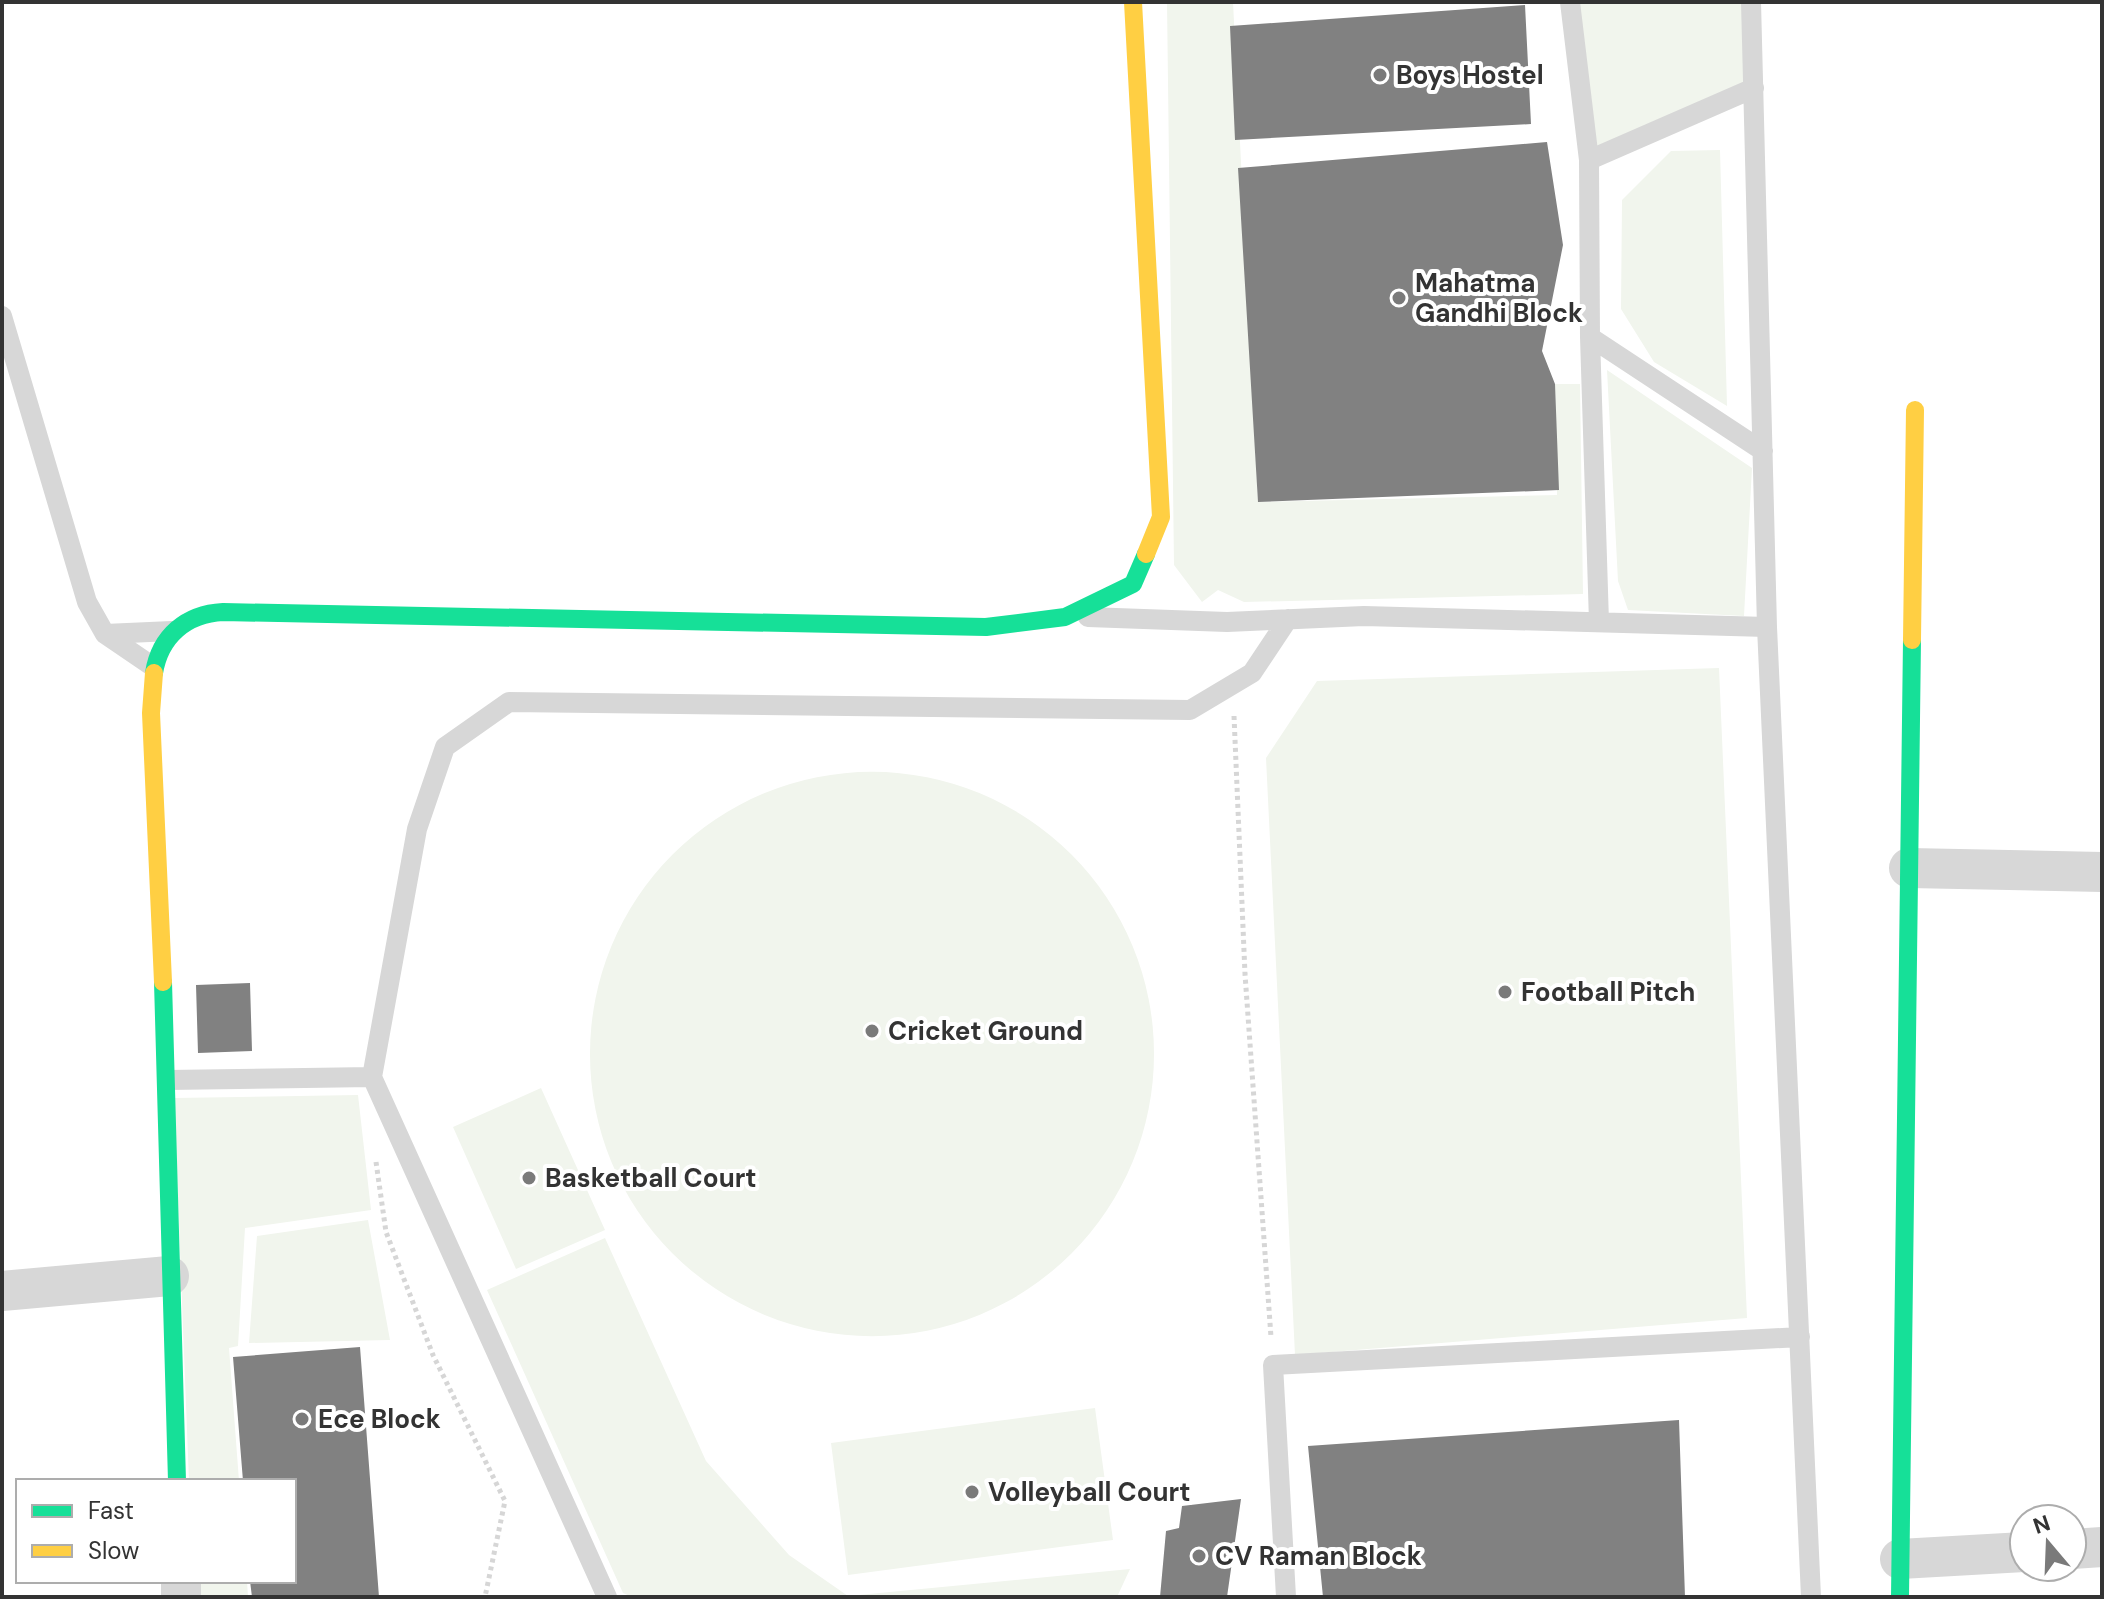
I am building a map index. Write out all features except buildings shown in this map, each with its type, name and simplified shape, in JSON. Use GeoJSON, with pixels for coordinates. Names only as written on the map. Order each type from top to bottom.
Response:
{"type":"FeatureCollection","features":[{"type":"Feature","properties":{"kind":"street"},"geometry":{"type":"LineString","coordinates":[[177,1479],[169,1276],[168,1080],[152,666],[172,631],[205,614],[254,612],[652,623],[986,627],[1065,617],[1133,584],[1161,517],[1133,2]]}},
{"type":"Feature","properties":{"kind":"street"},"geometry":{"type":"LineString","coordinates":[[1915,410],[1900,1578],[2008,1555]]}},
{"type":"Feature","properties":{"kind":"street"},"geometry":{"type":"LineString","coordinates":[[1909,868],[2102,872]]}},
{"type":"Feature","properties":{"kind":"street"},"geometry":{"type":"LineString","coordinates":[[2,1291],[169,1276]]}},
{"type":"Feature","properties":{"kind":"lane"},"geometry":{"type":"LineString","coordinates":[[1570,2],[1589,160],[1590,337],[1599,622]]}},
{"type":"Feature","properties":{"kind":"lane"},"geometry":{"type":"LineString","coordinates":[[1751,2],[1767,627],[1811,1597]]}},
{"type":"Feature","properties":{"kind":"lane"},"geometry":{"type":"LineString","coordinates":[[1589,160],[1754,88]]}},
{"type":"Feature","properties":{"kind":"lane"},"geometry":{"type":"LineString","coordinates":[[2,316],[87,602],[105,634],[152,666]]}},
{"type":"Feature","properties":{"kind":"lane"},"geometry":{"type":"LineString","coordinates":[[1590,337],[1763,451]]}},
{"type":"Feature","properties":{"kind":"lane"},"geometry":{"type":"LineString","coordinates":[[1065,617],[1227,622],[1364,616],[1767,627]]}},
{"type":"Feature","properties":{"kind":"lane"},"geometry":{"type":"LineString","coordinates":[[607,1597],[372,1077],[417,829],[445,747],[509,702],[1190,710],[1252,673],[1288,619]]}},
{"type":"Feature","properties":{"kind":"lane"},"geometry":{"type":"LineString","coordinates":[[105,634],[172,631]]}},
{"type":"Feature","properties":{"kind":"lane"},"geometry":{"type":"LineString","coordinates":[[168,1080],[372,1077]]}},
{"type":"Feature","properties":{"kind":"lane"},"geometry":{"type":"LineString","coordinates":[[1286,1597],[1273,1365],[1800,1337]]}},
{"type":"Feature","properties":{"kind":"path"},"geometry":{"type":"LineString","coordinates":[[1233,684],[1245,974],[1273,1365]]}},
{"type":"Feature","properties":{"kind":"path"},"geometry":{"type":"LineString","coordinates":[[376,1160],[386,1232],[433,1355],[505,1501],[485,1597]]}},
{"type":"Feature","properties":{"kind":"shaded area"},"geometry":{"type":"Polygon","coordinates":[[[1167,2],[1233,2],[1258,502],[1557,495],[1555,384],[1580,384],[1583,594],[1244,602],[1218,590],[1202,602],[1174,565],[1167,2]]]}},
{"type":"Feature","properties":{"kind":"shaded area"},"geometry":{"type":"Polygon","coordinates":[[[1570,2],[1750,2],[1754,88],[1589,160],[1570,2]]]}},
{"type":"Feature","properties":{"kind":"shaded area"},"geometry":{"type":"Polygon","coordinates":[[[1720,150],[1727,406],[1654,362],[1621,309],[1622,200],[1671,151],[1720,150]]]}},
{"type":"Feature","properties":{"kind":"shaded area"},"geometry":{"type":"Polygon","coordinates":[[[1607,370],[1752,468],[1744,616],[1628,610],[1618,581],[1607,370]]]}},
{"type":"Feature","properties":{"kind":"shaded area","name":"Football Pitch"},"geometry":{"type":"Polygon","coordinates":[[[1719,668],[1747,1318],[1295,1355],[1266,758],[1317,681],[1719,668]]]}},
{"type":"Feature","properties":{"kind":"shaded area","name":"Cricket Ground"},"geometry":{"type":"Polygon","coordinates":[[[872,772],[927,777],[980,793],[1029,819],[1072,854],[1107,897],[1133,946],[1149,999],[1154,1054],[1149,1109],[1133,1162],[1107,1211],[1072,1254],[1029,1289],[980,1315],[927,1331],[872,1336],[817,1331],[764,1315],[715,1289],[672,1254],[637,1211],[611,1162],[595,1109],[590,1054],[595,999],[611,946],[637,897],[672,854],[715,819],[764,793],[817,777],[872,772]]]}},
{"type":"Feature","properties":{"kind":"shaded area","name":"Basketball Court"},"geometry":{"type":"Polygon","coordinates":[[[541,1088],[605,1230],[516,1269],[453,1127],[541,1088]]]}},
{"type":"Feature","properties":{"kind":"shaded area"},"geometry":{"type":"Polygon","coordinates":[[[358,1095],[371,1210],[245,1228],[238,1346],[229,1348],[239,1479],[189,1479],[174,1098],[358,1095]]]}},
{"type":"Feature","properties":{"kind":"shaded area"},"geometry":{"type":"Polygon","coordinates":[[[368,1220],[390,1340],[249,1343],[257,1236],[368,1220]]]}},
{"type":"Feature","properties":{"kind":"shaded area"},"geometry":{"type":"Polygon","coordinates":[[[605,1238],[706,1461],[789,1555],[848,1596],[1130,1569],[1117,1597],[632,1597],[623,1593],[487,1290],[605,1238]]]}},
{"type":"Feature","properties":{"kind":"shaded area","name":"Volleyball Court"},"geometry":{"type":"Polygon","coordinates":[[[1095,1408],[1113,1540],[848,1575],[831,1443],[1095,1408]]]}},
{"type":"Feature","properties":{"kind":"shaded area"},"geometry":{"type":"Polygon","coordinates":[[[193,1583],[247,1583],[248,1597],[194,1597],[193,1583]]]}},
{"type":"Feature","properties":{"kind":"traffic: fast"},"geometry":{"type":"LineString","coordinates":[[154,673],[162,648],[177,629],[197,617],[223,612],[986,627],[1065,617],[1133,584],[1146,554]]}},
{"type":"Feature","properties":{"kind":"traffic: fast"},"geometry":{"type":"LineString","coordinates":[[1900,1597],[1912,640]]}},
{"type":"Feature","properties":{"kind":"traffic: fast"},"geometry":{"type":"LineString","coordinates":[[163,982],[177,1479]]}},
{"type":"Feature","properties":{"kind":"traffic: slow"},"geometry":{"type":"LineString","coordinates":[[1133,2],[1161,517],[1146,554]]}},
{"type":"Feature","properties":{"kind":"traffic: slow"},"geometry":{"type":"LineString","coordinates":[[1912,640],[1915,410]]}},
{"type":"Feature","properties":{"kind":"traffic: slow"},"geometry":{"type":"LineString","coordinates":[[154,673],[151,713],[163,982]]}},
{"type":"Feature","properties":{"kind":"place","name":"Boys Hostel"},"geometry":{"type":"Point","coordinates":[1380,75]}},
{"type":"Feature","properties":{"kind":"place","name":"Mahatma Gandhi Block"},"geometry":{"type":"Point","coordinates":[1399,298]}},
{"type":"Feature","properties":{"kind":"place","name":"Football Pitch"},"geometry":{"type":"Point","coordinates":[1505,992]}},
{"type":"Feature","properties":{"kind":"place","name":"Cricket Ground"},"geometry":{"type":"Point","coordinates":[872,1031]}},
{"type":"Feature","properties":{"kind":"place","name":"Basketball Court"},"geometry":{"type":"Point","coordinates":[529,1178]}},
{"type":"Feature","properties":{"kind":"place","name":"Ece Block"},"geometry":{"type":"Point","coordinates":[302,1419]}},
{"type":"Feature","properties":{"kind":"place","name":"Volleyball Court"},"geometry":{"type":"Point","coordinates":[972,1492]}},
{"type":"Feature","properties":{"kind":"place","name":"CV Raman Block"},"geometry":{"type":"Point","coordinates":[1199,1556]}}]}
